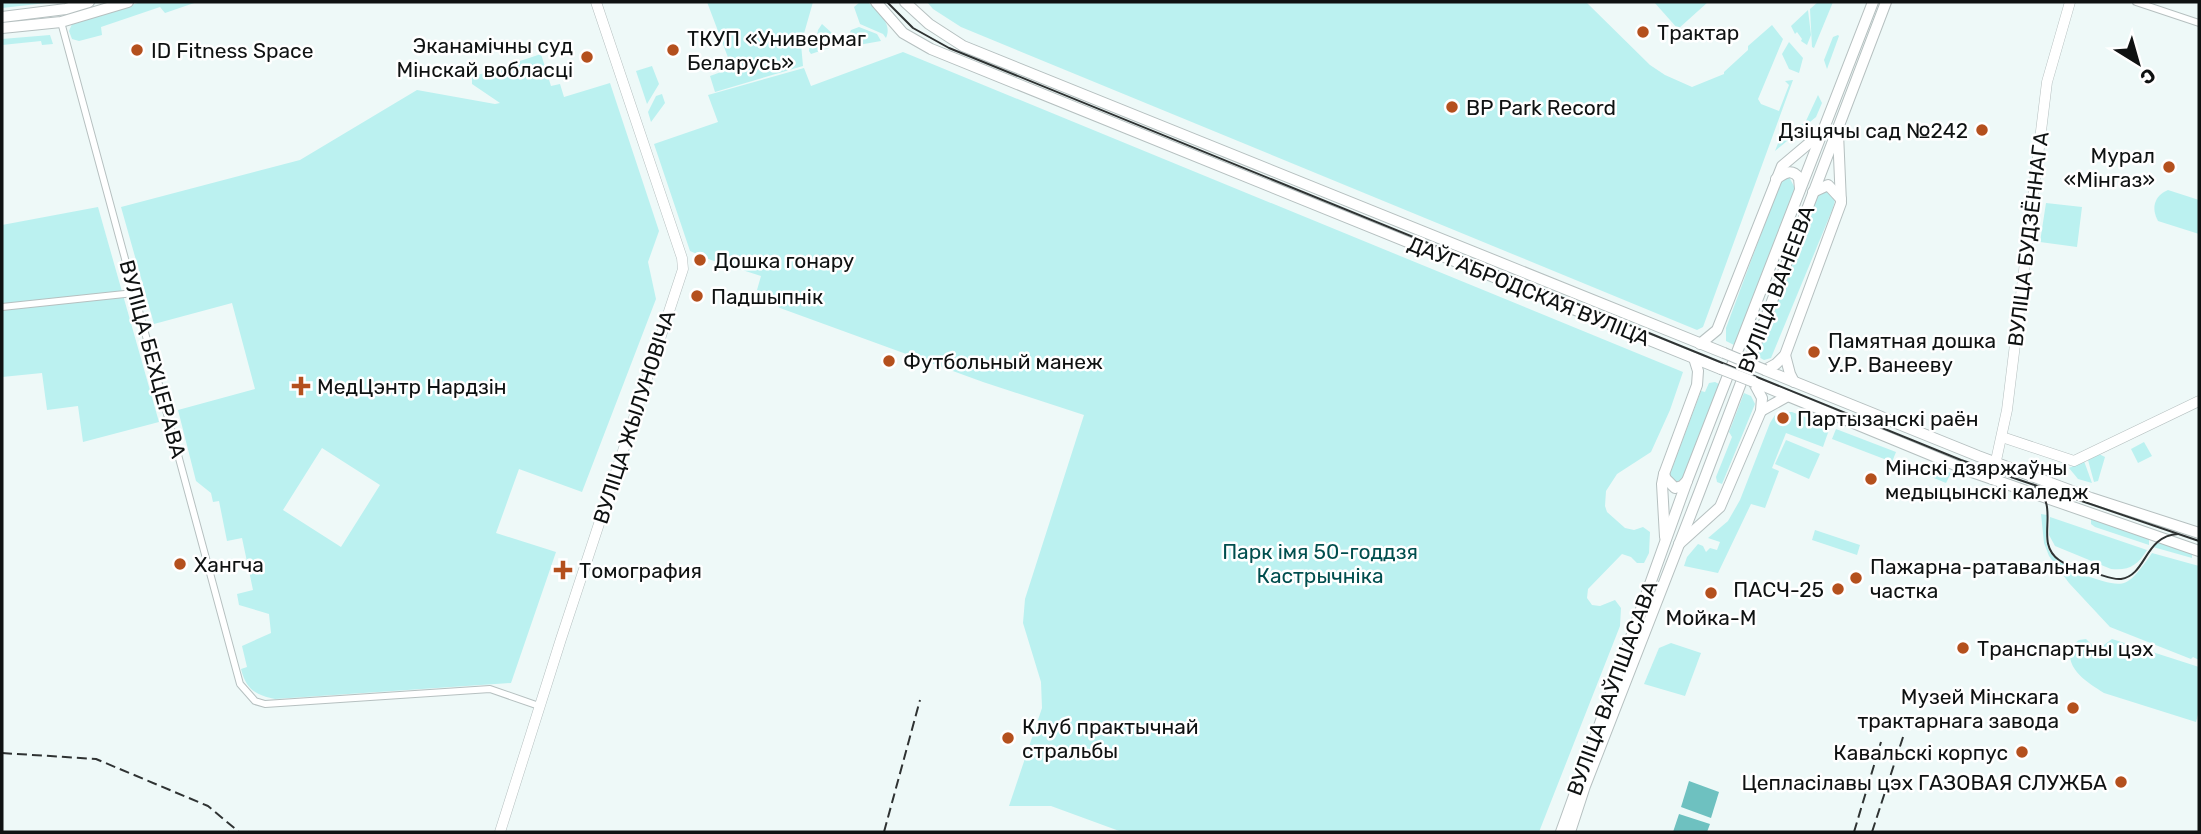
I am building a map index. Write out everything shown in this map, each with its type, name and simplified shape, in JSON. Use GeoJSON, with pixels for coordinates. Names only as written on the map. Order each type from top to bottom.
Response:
{"type":"FeatureCollection","features":[{"type":"Feature","properties":{"kind":"main road"},"geometry":{"type":"LineString","coordinates":[[2,17],[66,9],[89,2]]}},
{"type":"Feature","properties":{"kind":"main road"},"geometry":{"type":"LineString","coordinates":[[2,28],[61,22],[128,2]]}},
{"type":"Feature","properties":{"kind":"main road","name":"ДАЎГАБРОДСКАЯ ВУЛІЦА"},"geometry":{"type":"LineString","coordinates":[[876,2],[903,33],[930,49],[1992,479],[2199,551]]}},
{"type":"Feature","properties":{"kind":"main road","name":"ДАЎГАБРОДСКАЯ ВУЛІЦА"},"geometry":{"type":"LineString","coordinates":[[905,2],[929,24],[963,46],[1995,462],[2091,498],[2199,533]]}},
{"type":"Feature","properties":{"kind":"main road","name":"ВУЛІЦА ВАНЕЕВА"},"geometry":{"type":"LineString","coordinates":[[1665,544],[1873,2]]}},
{"type":"Feature","properties":{"kind":"main road","name":"ВУЛІЦА ВАНЕЕВА"},"geometry":{"type":"LineString","coordinates":[[1665,575],[1699,493],[1886,2]]}},
{"type":"Feature","properties":{"kind":"main road"},"geometry":{"type":"LineString","coordinates":[[61,22],[61,14],[66,9]]}},
{"type":"Feature","properties":{"kind":"main road"},"geometry":{"type":"LineString","coordinates":[[1765,370],[1785,355],[1841,199],[1838,134],[1840,123]]}},
{"type":"Feature","properties":{"kind":"main road"},"geometry":{"type":"LineString","coordinates":[[1724,353],[1718,345],[1717,330],[1776,179],[1782,166],[1825,126]]}},
{"type":"Feature","properties":{"kind":"main road"},"geometry":{"type":"LineString","coordinates":[[1776,179],[1785,173],[1794,173],[1799,178],[1800,189]]}},
{"type":"Feature","properties":{"kind":"main road"},"geometry":{"type":"LineString","coordinates":[[1813,192],[1828,186],[1841,199]]}},
{"type":"Feature","properties":{"kind":"main road"},"geometry":{"type":"LineString","coordinates":[[1700,344],[1717,330]]}},
{"type":"Feature","properties":{"kind":"main road"},"geometry":{"type":"LineString","coordinates":[[1785,355],[1794,382]]}},
{"type":"Feature","properties":{"kind":"main road"},"geometry":{"type":"LineString","coordinates":[[1665,544],[1662,484],[1696,384],[1698,371],[1694,358]]}},
{"type":"Feature","properties":{"kind":"main road"},"geometry":{"type":"LineString","coordinates":[[1696,384],[1706,372],[1718,368]]}},
{"type":"Feature","properties":{"kind":"main road"},"geometry":{"type":"LineString","coordinates":[[1677,546],[1720,507],[1761,411],[1762,398],[1754,382]]}},
{"type":"Feature","properties":{"kind":"main road"},"geometry":{"type":"LineString","coordinates":[[1761,411],[1788,397]]}},
{"type":"Feature","properties":{"kind":"main road"},"geometry":{"type":"LineString","coordinates":[[1664,474],[1675,488],[1688,481]]}},
{"type":"Feature","properties":{"kind":"main road"},"geometry":{"type":"LineString","coordinates":[[1699,493],[1705,509],[1720,507]]}},
{"type":"Feature","properties":{"kind":"main road","name":"ВУЛІЦА ВАЎПШАСАВА"},"geometry":{"type":"LineString","coordinates":[[1561,832],[1665,544]]}},
{"type":"Feature","properties":{"kind":"main road","name":"ВУЛІЦА ВАЎПШАСАВА"},"geometry":{"type":"LineString","coordinates":[[1570,832],[1665,575]]}},
{"type":"Feature","properties":{"kind":"street","name":"ВУЛІЦА ЖЫЛУНОВІЧА"},"geometry":{"type":"LineString","coordinates":[[500,832],[683,269],[677,243],[596,2]]}},
{"type":"Feature","properties":{"kind":"street","name":"ВУЛІЦА БУДЗЁННАГА"},"geometry":{"type":"LineString","coordinates":[[1992,479],[2007,410],[2047,82],[2070,2]]}},
{"type":"Feature","properties":{"kind":"street"},"geometry":{"type":"LineString","coordinates":[[2136,2],[2199,23]]}},
{"type":"Feature","properties":{"kind":"street","name":"ВУЛІЦА БЕХЦЕРАВА"},"geometry":{"type":"LineString","coordinates":[[61,22],[240,684],[255,701],[265,704],[490,689],[539,706]]}},
{"type":"Feature","properties":{"kind":"street"},"geometry":{"type":"LineString","coordinates":[[2,307],[134,293]]}},
{"type":"Feature","properties":{"kind":"street"},"geometry":{"type":"LineString","coordinates":[[2002,437],[2074,461],[2199,401]]}},
{"type":"Feature","properties":{"kind":"green space"},"geometry":{"type":"Polygon","coordinates":[[[2,2],[55,2],[2,8],[2,2]]]}},
{"type":"Feature","properties":{"kind":"green space"},"geometry":{"type":"Polygon","coordinates":[[[141,2],[197,2],[165,13],[160,7],[101,27],[102,35],[79,41],[72,39],[69,31],[72,24],[141,2]]]}},
{"type":"Feature","properties":{"kind":"green space"},"geometry":{"type":"Polygon","coordinates":[[[707,2],[813,2],[801,44],[803,66],[715,92],[710,76],[732,68],[707,2]]]}},
{"type":"Feature","properties":{"kind":"green space"},"geometry":{"type":"Polygon","coordinates":[[[860,2],[868,2],[883,18],[888,28],[886,38],[860,24],[854,7],[860,2]]]}},
{"type":"Feature","properties":{"kind":"green space"},"geometry":{"type":"Polygon","coordinates":[[[927,2],[1586,2],[1650,65],[1692,87],[1724,74],[1748,50],[1748,46],[1772,25],[1783,39],[1758,99],[1761,104],[1779,111],[1789,85],[1785,81],[1793,80],[1703,327],[1697,330],[961,27],[927,2]]]}},
{"type":"Feature","properties":{"kind":"green space"},"geometry":{"type":"Polygon","coordinates":[[[1654,2],[1708,2],[1678,29],[1654,2]]]}},
{"type":"Feature","properties":{"kind":"green space"},"geometry":{"type":"Polygon","coordinates":[[[1818,2],[1833,2],[1814,48],[1810,9],[1818,2]]]}},
{"type":"Feature","properties":{"kind":"green space"},"geometry":{"type":"Polygon","coordinates":[[[1808,10],[1811,35],[1807,45],[1791,26],[1808,10]]]}},
{"type":"Feature","properties":{"kind":"green space"},"geometry":{"type":"Polygon","coordinates":[[[822,24],[833,34],[829,48],[811,54],[810,44],[816,42],[822,24]]]}},
{"type":"Feature","properties":{"kind":"green space"},"geometry":{"type":"Polygon","coordinates":[[[859,27],[877,34],[881,41],[847,47],[841,41],[848,37],[851,30],[859,27]]]}},
{"type":"Feature","properties":{"kind":"green space"},"geometry":{"type":"Polygon","coordinates":[[[50,35],[53,44],[42,45],[41,41],[2,45],[2,39],[50,35]]]}},
{"type":"Feature","properties":{"kind":"green space"},"geometry":{"type":"Polygon","coordinates":[[[1838,35],[1827,69],[1824,60],[1833,37],[1838,35]]]}},
{"type":"Feature","properties":{"kind":"green space"},"geometry":{"type":"Polygon","coordinates":[[[1789,42],[1803,58],[1799,73],[1789,69],[1782,54],[1789,42]]]}},
{"type":"Feature","properties":{"kind":"green space","name":"Парк імя 50-годдзя Кастрычніка"},"geometry":{"type":"Polygon","coordinates":[[[903,52],[1683,372],[1651,452],[1617,474],[1606,491],[1607,512],[1625,528],[1634,530],[1643,527],[1650,532],[1649,553],[1644,563],[1637,563],[1622,554],[1588,589],[1587,598],[1592,605],[1600,606],[1615,600],[1621,608],[1620,626],[1539,832],[1122,832],[1051,806],[1009,806],[1042,708],[1041,682],[1023,623],[1025,599],[1084,415],[983,382],[780,308],[757,290],[761,276],[690,251],[654,144],[718,122],[708,95],[804,68],[811,86],[903,52]]]}},
{"type":"Feature","properties":{"kind":"green space"},"geometry":{"type":"Polygon","coordinates":[[[541,54],[551,86],[560,84],[564,97],[610,83],[659,231],[648,262],[656,299],[582,492],[519,469],[496,533],[556,552],[511,683],[275,699],[262,695],[252,690],[243,676],[241,669],[247,667],[242,646],[271,633],[269,614],[239,605],[237,594],[253,590],[242,538],[227,541],[219,501],[213,502],[211,493],[196,481],[178,410],[255,389],[232,303],[154,324],[121,207],[300,160],[417,90],[500,103],[472,84],[472,77],[541,54]],[[322,448],[283,510],[341,547],[380,485],[322,448]]]}},
{"type":"Feature","properties":{"kind":"green space"},"geometry":{"type":"Polygon","coordinates":[[[652,66],[659,84],[647,104],[636,71],[652,66]]]}},
{"type":"Feature","properties":{"kind":"green space"},"geometry":{"type":"Polygon","coordinates":[[[662,94],[665,103],[651,122],[648,112],[656,96],[662,94]]]}},
{"type":"Feature","properties":{"kind":"green space"},"geometry":{"type":"Polygon","coordinates":[[[1818,95],[1822,103],[1816,117],[1775,151],[1786,123],[1797,127],[1805,123],[1818,95]]]}},
{"type":"Feature","properties":{"kind":"green space"},"geometry":{"type":"Polygon","coordinates":[[[1789,177],[1795,188],[1736,346],[1726,341],[1726,328],[1780,183],[1789,177]]]}},
{"type":"Feature","properties":{"kind":"green space"},"geometry":{"type":"Polygon","coordinates":[[[1827,189],[1835,200],[1833,208],[1771,358],[1764,360],[1757,356],[1818,195],[1827,189]]]}},
{"type":"Feature","properties":{"kind":"green space"},"geometry":{"type":"Polygon","coordinates":[[[2168,190],[2199,200],[2199,234],[2158,221],[2155,203],[2168,190]]]}},
{"type":"Feature","properties":{"kind":"green space"},"geometry":{"type":"Polygon","coordinates":[[[2046,203],[2082,207],[2077,247],[2040,242],[2046,203]]]}},
{"type":"Feature","properties":{"kind":"green space"},"geometry":{"type":"Polygon","coordinates":[[[98,207],[159,422],[83,442],[78,406],[47,410],[42,373],[2,377],[2,225],[98,207]]]}},
{"type":"Feature","properties":{"kind":"green space"},"geometry":{"type":"Polygon","coordinates":[[[1709,383],[1721,385],[1684,481],[1678,484],[1669,476],[1701,391],[1705,392],[1709,383]]]}},
{"type":"Feature","properties":{"kind":"green space"},"geometry":{"type":"Polygon","coordinates":[[[1744,393],[1751,396],[1755,404],[1722,484],[1717,482],[1716,477],[1732,437],[1729,432],[1744,393]]]}},
{"type":"Feature","properties":{"kind":"green space"},"geometry":{"type":"Polygon","coordinates":[[[1792,412],[1830,427],[1823,447],[1786,433],[1772,468],[1779,471],[1765,508],[1751,504],[1718,573],[1684,566],[1687,557],[1698,544],[1703,546],[1706,552],[1710,548],[1717,550],[1720,542],[1708,538],[1728,521],[1740,500],[1770,423],[1775,415],[1792,412]]]}},
{"type":"Feature","properties":{"kind":"green space"},"geometry":{"type":"Polygon","coordinates":[[[1836,429],[1896,452],[1892,462],[1832,439],[1836,429]]]}},
{"type":"Feature","properties":{"kind":"green space"},"geometry":{"type":"Polygon","coordinates":[[[1786,440],[1820,454],[1809,479],[1775,464],[1786,440]]]}},
{"type":"Feature","properties":{"kind":"green space"},"geometry":{"type":"Polygon","coordinates":[[[2144,442],[2152,456],[2138,463],[2131,449],[2144,442]]]}},
{"type":"Feature","properties":{"kind":"green space"},"geometry":{"type":"Polygon","coordinates":[[[2099,454],[2105,457],[2098,481],[2094,482],[2088,460],[2099,454]]]}},
{"type":"Feature","properties":{"kind":"green space"},"geometry":{"type":"Polygon","coordinates":[[[2084,461],[2092,483],[2078,479],[2069,468],[2084,461]]]}},
{"type":"Feature","properties":{"kind":"green space"},"geometry":{"type":"Polygon","coordinates":[[[1933,466],[1951,473],[1946,483],[1929,476],[1933,466]]]}},
{"type":"Feature","properties":{"kind":"green space"},"geometry":{"type":"Polygon","coordinates":[[[2041,514],[2047,515],[2046,537],[2050,552],[2060,561],[2080,570],[2079,574],[2115,584],[2129,581],[2152,553],[2199,566],[2199,660],[2110,627],[2069,583],[2049,556],[2044,543],[2041,514]]]}},
{"type":"Feature","properties":{"kind":"green space"},"geometry":{"type":"Polygon","coordinates":[[[2050,517],[2147,550],[2132,566],[2111,569],[2055,546],[2049,535],[2050,517]]]}},
{"type":"Feature","properties":{"kind":"green space"},"geometry":{"type":"Polygon","coordinates":[[[2091,518],[2149,537],[2149,545],[2095,527],[2091,524],[2091,518]]]}},
{"type":"Feature","properties":{"kind":"green space"},"geometry":{"type":"Polygon","coordinates":[[[1815,530],[1860,545],[1857,555],[1812,540],[1815,530]]]}},
{"type":"Feature","properties":{"kind":"green space"},"geometry":{"type":"Polygon","coordinates":[[[2160,541],[2192,553],[2192,558],[2153,547],[2160,541]]]}},
{"type":"Feature","properties":{"kind":"green space"},"geometry":{"type":"Polygon","coordinates":[[[2086,639],[2097,650],[2112,639],[2199,667],[2199,711],[2196,722],[2104,693],[2091,684],[2075,669],[2070,655],[2070,647],[2079,640],[2086,639]]]}},
{"type":"Feature","properties":{"kind":"green space"},"geometry":{"type":"Polygon","coordinates":[[[1671,643],[1701,653],[1685,696],[1644,684],[1659,648],[1671,643]]]}},
{"type":"Feature","properties":{"kind":"shaded area"},"geometry":{"type":"Polygon","coordinates":[[[1689,781],[1719,792],[1711,818],[1681,807],[1689,781]]]}},
{"type":"Feature","properties":{"kind":"shaded area"},"geometry":{"type":"Polygon","coordinates":[[[1679,814],[1710,824],[1707,832],[1673,832],[1679,814]]]}},
{"type":"Feature","properties":{"kind":"tram line"},"geometry":{"type":"LineString","coordinates":[[887,2],[913,28],[949,48],[1961,460],[2199,541]]}},
{"type":"Feature","properties":{"kind":"tram line"},"geometry":{"type":"LineString","coordinates":[[2035,487],[2043,495],[2046,504],[2048,544],[2052,553],[2059,560],[2076,568],[2121,579],[2136,571],[2158,541],[2178,534]]}},
{"type":"Feature","properties":{"kind":"railway"},"geometry":{"type":"LineString","coordinates":[[884,832],[920,700]]}},
{"type":"Feature","properties":{"kind":"railway"},"geometry":{"type":"LineString","coordinates":[[1872,832],[1904,734]]}},
{"type":"Feature","properties":{"kind":"railway"},"geometry":{"type":"LineString","coordinates":[[1854,832],[1881,742]]}},
{"type":"Feature","properties":{"kind":"railway"},"geometry":{"type":"LineString","coordinates":[[2,753],[96,759],[208,806],[239,832]]}},
{"type":"Feature","properties":{"kind":"place","name":"Трактар"},"geometry":{"type":"Point","coordinates":[1643,32]}},
{"type":"Feature","properties":{"kind":"place","name":"ID Fitness Space"},"geometry":{"type":"Point","coordinates":[137,50]}},
{"type":"Feature","properties":{"kind":"place","name":"ТКУП «Универмаг Беларусь»"},"geometry":{"type":"Point","coordinates":[673,50]}},
{"type":"Feature","properties":{"kind":"place","name":"Эканамічны суд Мінскай вобласці"},"geometry":{"type":"Point","coordinates":[587,57]}},
{"type":"Feature","properties":{"kind":"place","name":"BP Park Record"},"geometry":{"type":"Point","coordinates":[1452,107]}},
{"type":"Feature","properties":{"kind":"place","name":"Дзіцячы сад №242"},"geometry":{"type":"Point","coordinates":[1982,130]}},
{"type":"Feature","properties":{"kind":"place","name":"Мурал «Мінгаз»"},"geometry":{"type":"Point","coordinates":[2169,167]}},
{"type":"Feature","properties":{"kind":"place","name":"Дошка гонару"},"geometry":{"type":"Point","coordinates":[700,260]}},
{"type":"Feature","properties":{"kind":"place","name":"Падшыпнік"},"geometry":{"type":"Point","coordinates":[697,296]}},
{"type":"Feature","properties":{"kind":"place","name":"Памятная дошка У.Р. Ванееву"},"geometry":{"type":"Point","coordinates":[1814,352]}},
{"type":"Feature","properties":{"kind":"place","name":"Футбольный манеж"},"geometry":{"type":"Point","coordinates":[889,361]}},
{"type":"Feature","properties":{"kind":"place","name":"МедЦэнтр Нардзін"},"geometry":{"type":"Point","coordinates":[301,386]}},
{"type":"Feature","properties":{"kind":"place","name":"Партызанскі раён"},"geometry":{"type":"Point","coordinates":[1783,418]}},
{"type":"Feature","properties":{"kind":"place","name":"Мінскі дзяржаўны медыцынскі каледж"},"geometry":{"type":"Point","coordinates":[1871,479]}},
{"type":"Feature","properties":{"kind":"place","name":"Хангча"},"geometry":{"type":"Point","coordinates":[180,564]}},
{"type":"Feature","properties":{"kind":"place","name":"Томография"},"geometry":{"type":"Point","coordinates":[563,570]}},
{"type":"Feature","properties":{"kind":"place","name":"Пажарна-ратавальная частка"},"geometry":{"type":"Point","coordinates":[1856,578]}},
{"type":"Feature","properties":{"kind":"place","name":"ПАСЧ-25"},"geometry":{"type":"Point","coordinates":[1838,589]}},
{"type":"Feature","properties":{"kind":"place","name":"Мойка-М"},"geometry":{"type":"Point","coordinates":[1711,593]}},
{"type":"Feature","properties":{"kind":"place","name":"Транспартны цэх"},"geometry":{"type":"Point","coordinates":[1963,648]}},
{"type":"Feature","properties":{"kind":"place","name":"Музей Мінскага трактарнага завода"},"geometry":{"type":"Point","coordinates":[2073,708]}},
{"type":"Feature","properties":{"kind":"place","name":"Клуб практычнай стральбы"},"geometry":{"type":"Point","coordinates":[1008,738]}},
{"type":"Feature","properties":{"kind":"place","name":"Кавальскі корпус"},"geometry":{"type":"Point","coordinates":[2022,752]}},
{"type":"Feature","properties":{"kind":"place","name":"Цепласілавы цэх ГАЗОВАЯ СЛУЖБА"},"geometry":{"type":"Point","coordinates":[2121,782]}}]}
